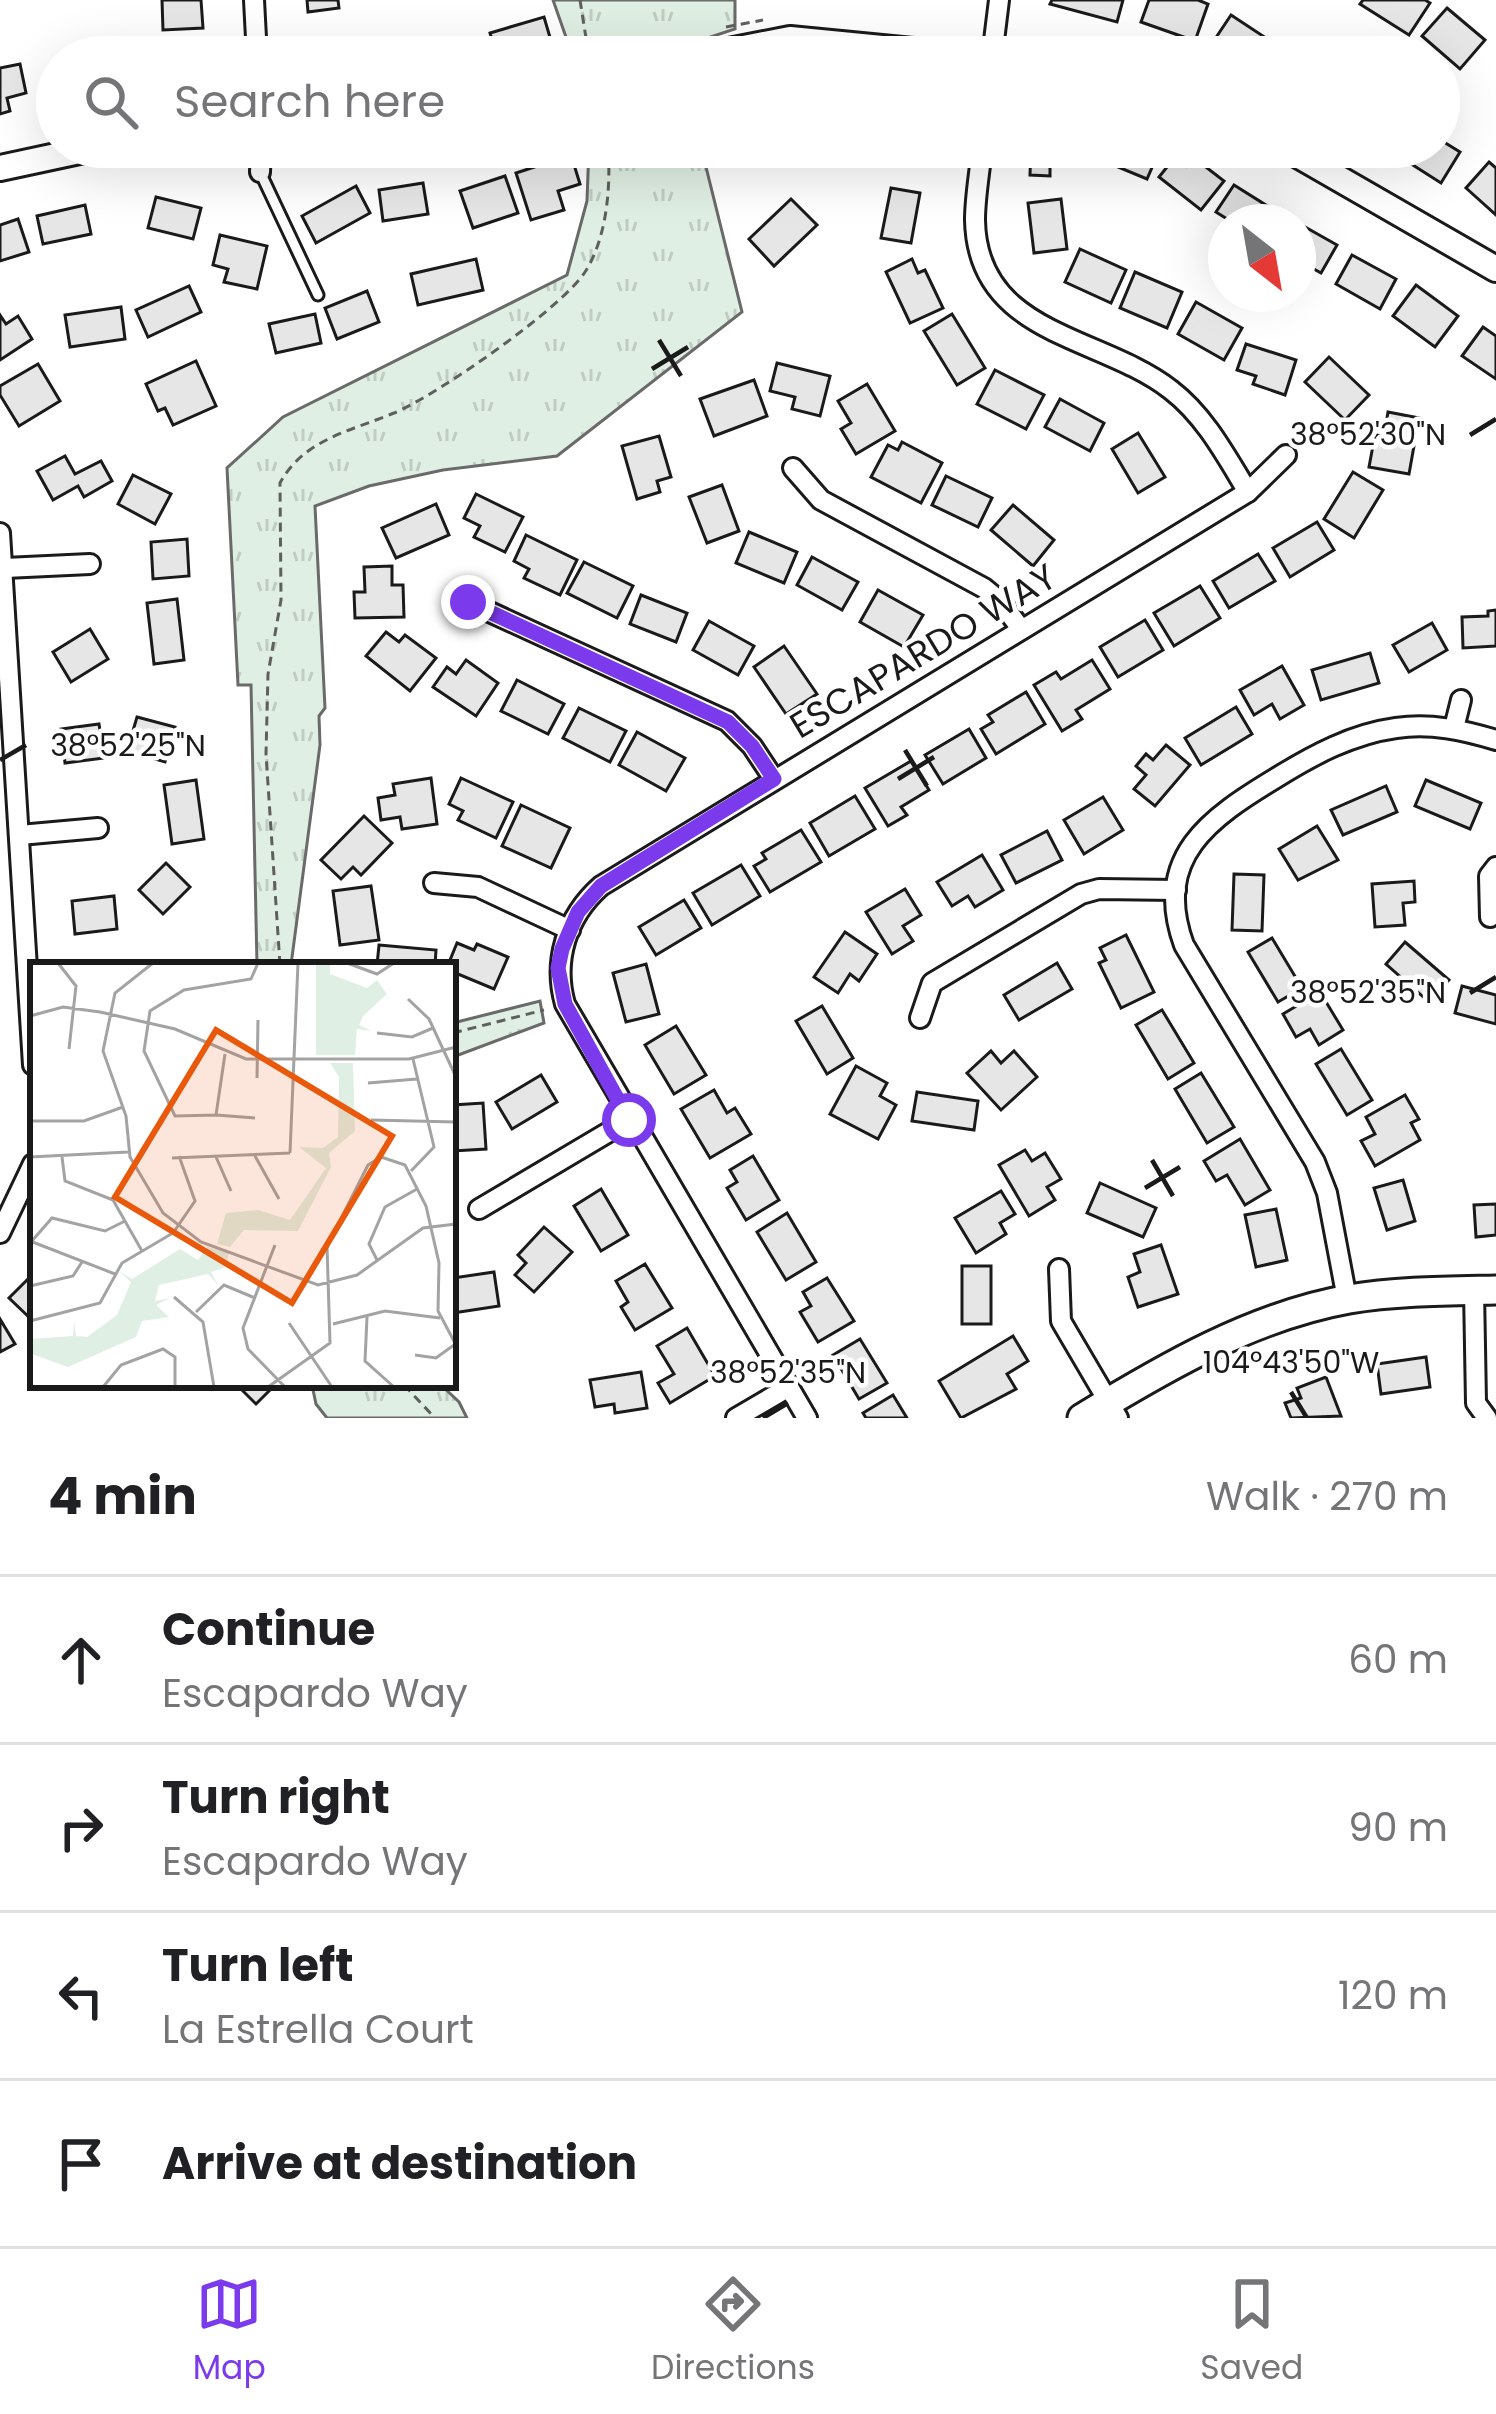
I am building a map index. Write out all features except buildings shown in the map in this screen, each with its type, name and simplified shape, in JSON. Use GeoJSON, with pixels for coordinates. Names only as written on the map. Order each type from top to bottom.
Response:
{"type":"FeatureCollection","features":[{"type":"Feature","properties":{"kind":"main road"},"geometry":{"type":"LineString","coordinates":[[1082,1418],[1113,1410],[1240,1333],[1347,1299],[1485,1290]]}},
{"type":"Feature","properties":{"kind":"street"},"geometry":{"type":"LineString","coordinates":[[254,0],[256,36]]}},
{"type":"Feature","properties":{"kind":"street"},"geometry":{"type":"LineString","coordinates":[[995,36],[999,0]]}},
{"type":"Feature","properties":{"kind":"street"},"geometry":{"type":"LineString","coordinates":[[0,168],[36,160]]}},
{"type":"Feature","properties":{"kind":"street"},"geometry":{"type":"LineString","coordinates":[[260,168],[260,172]]}},
{"type":"Feature","properties":{"kind":"street"},"geometry":{"type":"LineString","coordinates":[[980,168],[977,244],[999,290],[1036,324],[1132,365],[1174,392],[1208,427],[1248,492]]}},
{"type":"Feature","properties":{"kind":"street"},"geometry":{"type":"LineString","coordinates":[[1320,168],[1496,269]]}},
{"type":"Feature","properties":{"kind":"street","name":"ESCAPARDO WAY"},"geometry":{"type":"LineString","coordinates":[[807,1418],[565,1004],[558,968],[578,912],[601,886],[1248,492],[1286,455]]}},
{"type":"Feature","properties":{"kind":"street"},"geometry":{"type":"LineString","coordinates":[[793,468],[820,500],[984,588],[1021,629]]}},
{"type":"Feature","properties":{"kind":"street"},"geometry":{"type":"LineString","coordinates":[[0,533],[30,1012]]}},
{"type":"Feature","properties":{"kind":"street"},"geometry":{"type":"LineString","coordinates":[[5,568],[90,564]]}},
{"type":"Feature","properties":{"kind":"street"},"geometry":{"type":"LineString","coordinates":[[468,602],[728,722],[752,746],[774,779]]}},
{"type":"Feature","properties":{"kind":"street"},"geometry":{"type":"LineString","coordinates":[[1454,728],[1461,700]]}},
{"type":"Feature","properties":{"kind":"street"},"geometry":{"type":"LineString","coordinates":[[1347,1299],[1327,1193],[1315,1162],[1184,945],[1176,890],[1187,850],[1212,818],[1307,759],[1368,733],[1398,727],[1454,728],[1496,740]]}},
{"type":"Feature","properties":{"kind":"street"},"geometry":{"type":"LineString","coordinates":[[20,835],[98,828]]}},
{"type":"Feature","properties":{"kind":"street"},"geometry":{"type":"LineString","coordinates":[[1490,917],[1489,876],[1496,867]]}},
{"type":"Feature","properties":{"kind":"street"},"geometry":{"type":"LineString","coordinates":[[434,884],[478,886],[570,930]]}},
{"type":"Feature","properties":{"kind":"street"},"geometry":{"type":"LineString","coordinates":[[920,1018],[932,983],[1081,894],[1099,889],[1176,890]]}},
{"type":"Feature","properties":{"kind":"street"},"geometry":{"type":"LineString","coordinates":[[479,1209],[629,1120]]}},
{"type":"Feature","properties":{"kind":"street"},"geometry":{"type":"LineString","coordinates":[[0,1233],[30,1170]]}},
{"type":"Feature","properties":{"kind":"street"},"geometry":{"type":"LineString","coordinates":[[1059,1269],[1061,1321],[1113,1410]]}},
{"type":"Feature","properties":{"kind":"street"},"geometry":{"type":"LineString","coordinates":[[1485,1290],[1476,1403],[1487,1418]]}},
{"type":"Feature","properties":{"kind":"street"},"geometry":{"type":"LineString","coordinates":[[736,1418],[789,1388]]}},
{"type":"Feature","properties":{"kind":"lane"},"geometry":{"type":"LineString","coordinates":[[260,172],[318,295]]}},
{"type":"Feature","properties":{"kind":"path"},"geometry":{"type":"LineString","coordinates":[[580,0],[587,36]]}},
{"type":"Feature","properties":{"kind":"path"},"geometry":{"type":"LineString","coordinates":[[280,962],[266,754],[268,674],[281,599],[280,483],[288,468],[315,445],[448,385],[582,277],[600,237],[606,168]]}},
{"type":"Feature","properties":{"kind":"path"},"geometry":{"type":"LineString","coordinates":[[456,1032],[565,1004]]}},
{"type":"Feature","properties":{"kind":"path"},"geometry":{"type":"LineString","coordinates":[[407,1388],[435,1418]]}},
{"type":"Feature","properties":{"kind":"green space"},"geometry":{"type":"Polygon","coordinates":[[[553,0],[735,0],[735,29],[714,36],[566,36],[553,0]]]}},
{"type":"Feature","properties":{"kind":"green space"},"geometry":{"type":"Polygon","coordinates":[[[588,168],[706,168],[742,312],[557,456],[443,470],[369,486],[315,506],[325,708],[319,716],[320,745],[291,962],[257,962],[251,685],[238,685],[227,468],[283,417],[567,275],[587,201],[588,168]]]}},
{"type":"Feature","properties":{"kind":"green space"},"geometry":{"type":"Polygon","coordinates":[[[540,1001],[544,1023],[456,1056],[456,1022],[540,1001]]]}},
{"type":"Feature","properties":{"kind":"green space"},"geometry":{"type":"Polygon","coordinates":[[[313,1388],[444,1388],[467,1418],[327,1418],[316,1404],[313,1388]]]}},
{"type":"Feature","properties":{"kind":"route"},"geometry":{"type":"LineString","coordinates":[[468,602],[728,722],[752,746],[774,779],[601,886],[578,912],[562,949],[558,968],[565,1004],[629,1120]]}}]}
